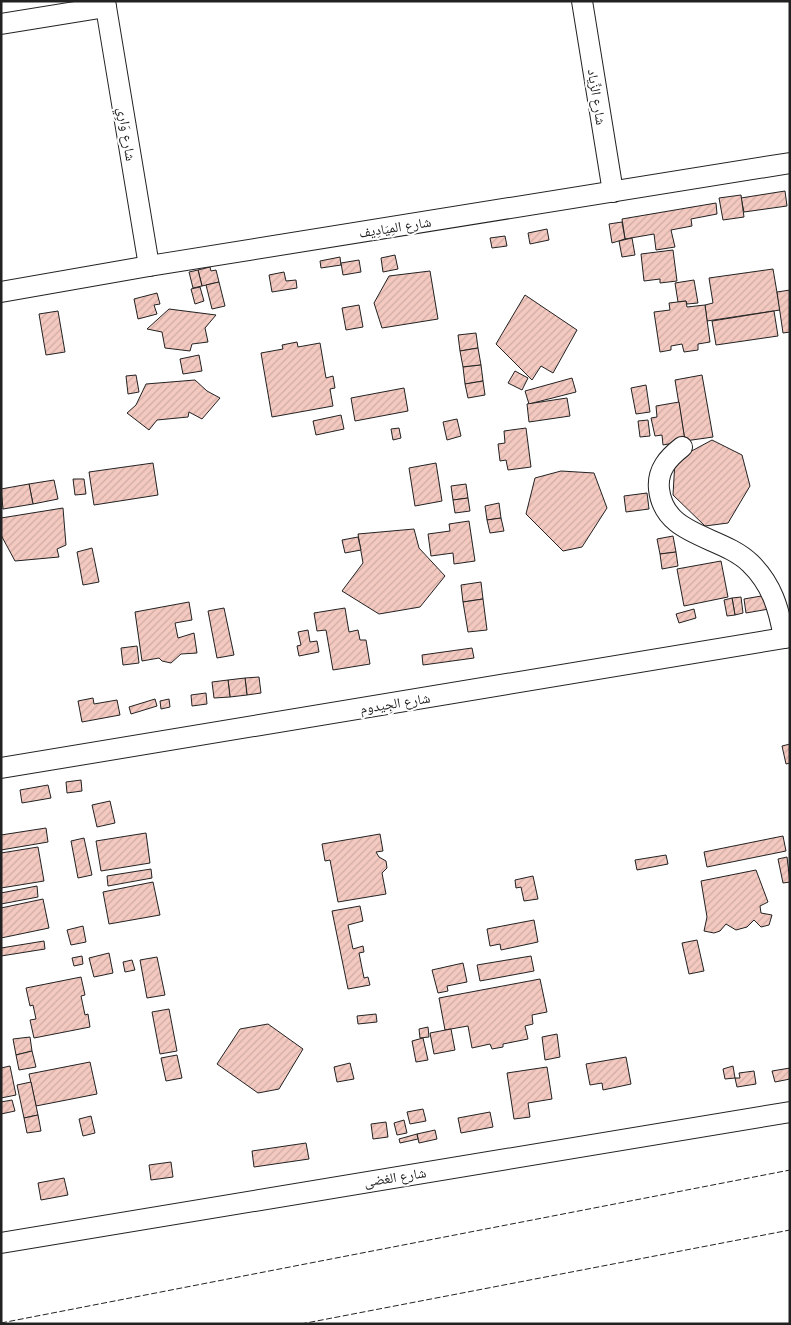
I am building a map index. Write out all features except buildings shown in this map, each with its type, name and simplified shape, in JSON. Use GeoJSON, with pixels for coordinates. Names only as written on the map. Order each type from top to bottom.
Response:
{"type":"FeatureCollection","features":[{"type":"Feature","properties":{"kind":"street","name":"شارع الزِّياد"},"geometry":{"type":"LineString","coordinates":[[582,1],[613,192]]}},
{"type":"Feature","properties":{"kind":"street"},"geometry":{"type":"LineString","coordinates":[[1,24],[105,4]]}},
{"type":"Feature","properties":{"kind":"street","name":"شارع وَارِي"},"geometry":{"type":"LineString","coordinates":[[105,4],[148,266]]}},
{"type":"Feature","properties":{"kind":"street","name":"شارع المِيَادِيف"},"geometry":{"type":"LineString","coordinates":[[1,292],[148,266],[790,163]]}},
{"type":"Feature","properties":{"kind":"street"},"geometry":{"type":"LineString","coordinates":[[682,447],[670,457],[662,469],[658,484],[660,499],[667,513],[678,523],[732,550],[749,561],[762,576],[772,592],[787,638]]}},
{"type":"Feature","properties":{"kind":"street","name":"شارع الجِيدوم"},"geometry":{"type":"LineString","coordinates":[[1,768],[787,638]]}},
{"type":"Feature","properties":{"kind":"street","name":"شارع الغضى"},"geometry":{"type":"LineString","coordinates":[[1,1243],[790,1112]]}},
{"type":"Feature","properties":{"kind":"fence"},"geometry":{"type":"LineString","coordinates":[[1,1323],[790,1170]]}},
{"type":"Feature","properties":{"kind":"fence"},"geometry":{"type":"LineString","coordinates":[[301,1324],[790,1230]]}}]}
